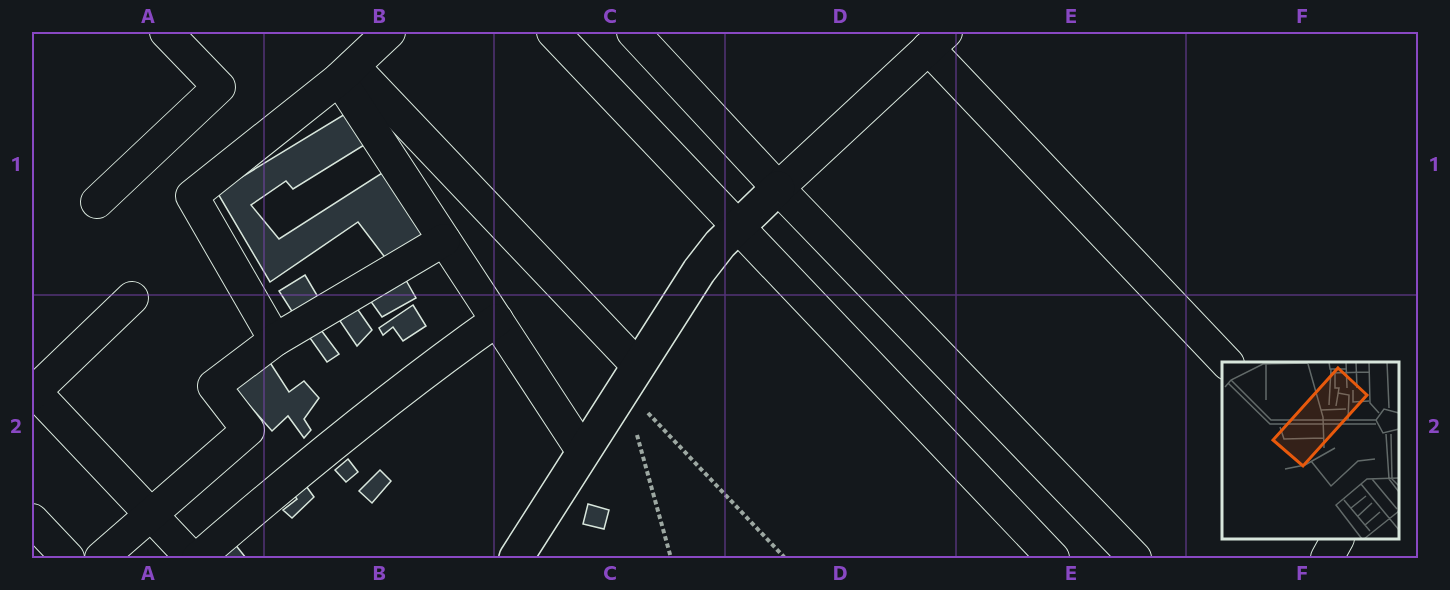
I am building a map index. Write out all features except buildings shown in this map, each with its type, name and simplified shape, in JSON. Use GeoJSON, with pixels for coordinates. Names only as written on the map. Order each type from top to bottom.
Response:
{"type":"FeatureCollection","features":[{"type":"Feature","properties":{"kind":"street"},"geometry":{"type":"LineString","coordinates":[[97,202],[219,87],[166,32]]}},
{"type":"Feature","properties":{"kind":"street"},"geometry":{"type":"LineString","coordinates":[[275,340],[192,196],[346,73],[389,32]]}},
{"type":"Feature","properties":{"kind":"street"},"geometry":{"type":"LineString","coordinates":[[553,32],[1053,558]]}},
{"type":"Feature","properties":{"kind":"street"},"geometry":{"type":"LineString","coordinates":[[633,32],[778,188],[1135,558]]}},
{"type":"Feature","properties":{"kind":"street"},"geometry":{"type":"LineString","coordinates":[[516,558],[699,271],[738,226],[937,40],[1227,362]]}},
{"type":"Feature","properties":{"kind":"street"},"geometry":{"type":"LineString","coordinates":[[346,73],[444,240],[583,452]]}},
{"type":"Feature","properties":{"kind":"street"},"geometry":{"type":"LineString","coordinates":[[346,73],[631,377]]}},
{"type":"Feature","properties":{"kind":"street"},"geometry":{"type":"LineString","coordinates":[[101,558],[248,430],[213,386],[275,340],[444,240]]}},
{"type":"Feature","properties":{"kind":"street"},"geometry":{"type":"LineString","coordinates":[[132,298],[33,392],[192,558]]}},
{"type":"Feature","properties":{"kind":"street"},"geometry":{"type":"LineString","coordinates":[[198,558],[298,471],[448,354],[497,320]]}},
{"type":"Feature","properties":{"kind":"street"},"geometry":{"type":"LineString","coordinates":[[32,520],[68,558]]}},
{"type":"Feature","properties":{"kind":"street"},"geometry":{"type":"LineString","coordinates":[[1327,558],[1337,539]]}},
{"type":"Feature","properties":{"kind":"path"},"geometry":{"type":"LineString","coordinates":[[631,377],[671,558]]}},
{"type":"Feature","properties":{"kind":"path"},"geometry":{"type":"LineString","coordinates":[[631,377],[785,558]]}}]}
